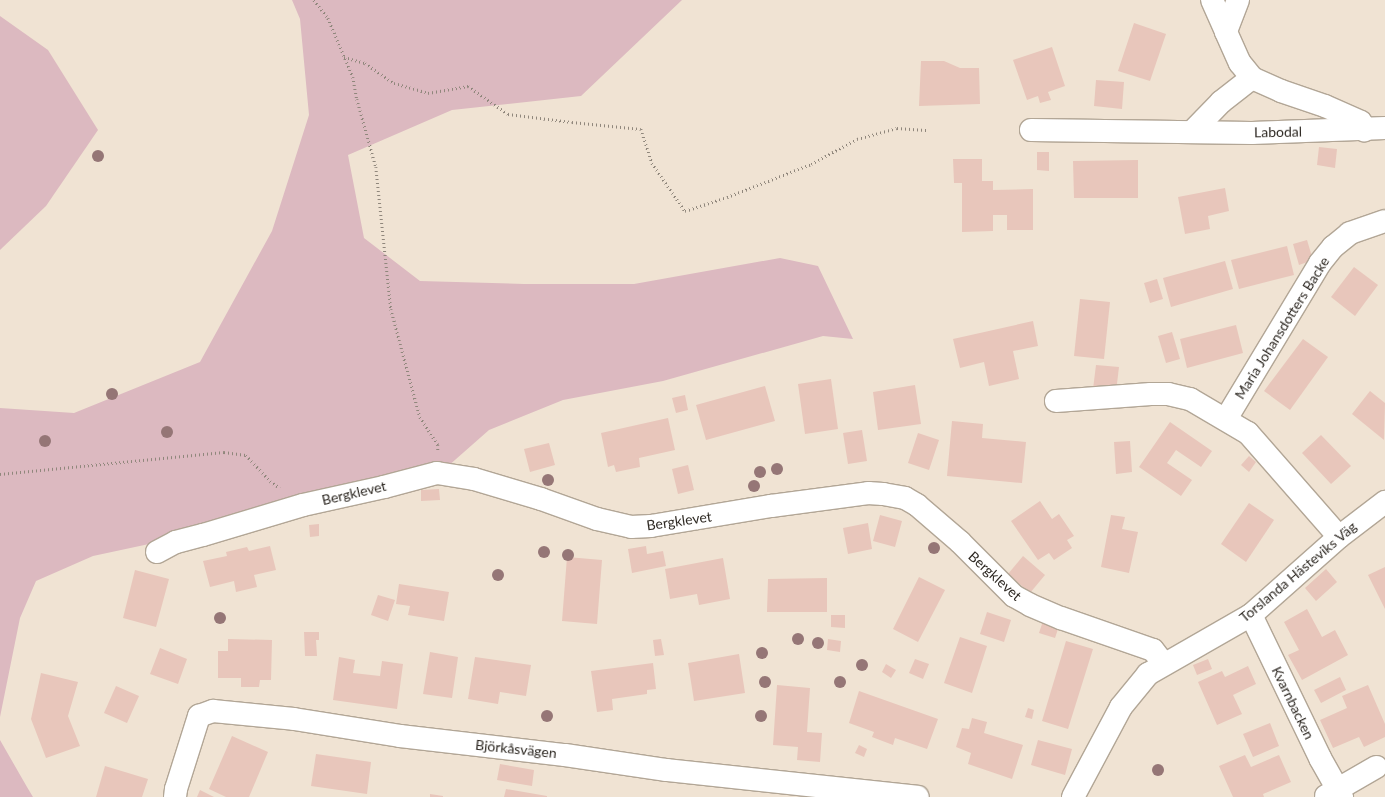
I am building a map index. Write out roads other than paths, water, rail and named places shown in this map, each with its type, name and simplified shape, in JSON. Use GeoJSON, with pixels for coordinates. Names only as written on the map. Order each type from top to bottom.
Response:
{"type":"FeatureCollection","features":[{"type":"Feature","properties":{"kind":"street","name":"Labodal"},"geometry":{"type":"LineString","coordinates":[[1212,0],[1240,63],[1252,78],[1281,91],[1326,106],[1374,129]]}},
{"type":"Feature","properties":{"kind":"street"},"geometry":{"type":"LineString","coordinates":[[1226,32],[1238,0]]}},
{"type":"Feature","properties":{"kind":"street"},"geometry":{"type":"LineString","coordinates":[[1192,132],[1221,102],[1252,78]]}},
{"type":"Feature","properties":{"kind":"street","name":"Labodal"},"geometry":{"type":"LineString","coordinates":[[1031,130],[1252,133],[1374,129]]}},
{"type":"Feature","properties":{"kind":"street","name":"Maria Johansdotters Backe"},"geometry":{"type":"LineString","coordinates":[[1226,419],[1320,263],[1333,247],[1350,233],[1384,222]]}},
{"type":"Feature","properties":{"kind":"street"},"geometry":{"type":"LineString","coordinates":[[1056,401],[1168,394],[1190,400],[1226,419],[1248,433],[1339,537]]}},
{"type":"Feature","properties":{"kind":"street","name":"Bergklevet"},"geometry":{"type":"LineString","coordinates":[[156,552],[176,542],[303,505],[384,487],[437,472],[474,479],[541,499],[597,519],[631,527],[651,526],[771,506],[868,493],[905,498],[931,517],[1014,596],[1030,606],[1153,650],[1164,664]]}},
{"type":"Feature","properties":{"kind":"street","name":"Torslanda Hästeviks Väg"},"geometry":{"type":"LineString","coordinates":[[1073,797],[1122,707],[1148,674],[1251,615],[1339,537],[1385,502]]}},
{"type":"Feature","properties":{"kind":"street","name":"Kvarnbacken"},"geometry":{"type":"LineString","coordinates":[[1251,615],[1320,758],[1335,795],[1376,768]]}},
{"type":"Feature","properties":{"kind":"street","name":"Björkåsvägen"},"geometry":{"type":"LineString","coordinates":[[175,797],[176,789],[199,716],[213,711],[294,719],[400,736],[565,754],[667,770],[891,796],[918,797]]}}]}
